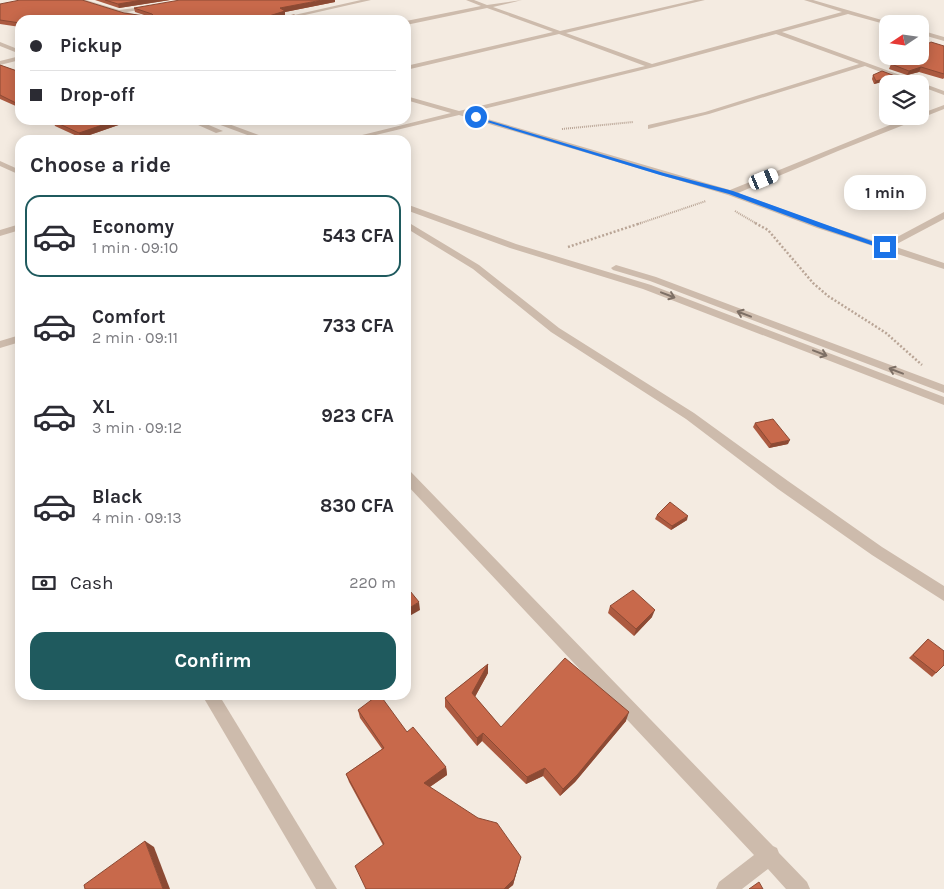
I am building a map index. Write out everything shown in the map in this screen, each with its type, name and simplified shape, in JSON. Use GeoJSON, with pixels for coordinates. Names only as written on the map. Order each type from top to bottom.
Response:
{"type":"FeatureCollection","features":[{"type":"Feature","properties":{"kind":"street"},"geometry":{"type":"LineString","coordinates":[[81,0],[131,15]]}},
{"type":"Feature","properties":{"kind":"street"},"geometry":{"type":"LineString","coordinates":[[297,15],[368,0]]}},
{"type":"Feature","properties":{"kind":"street"},"geometry":{"type":"LineString","coordinates":[[469,0],[652,66]]}},
{"type":"Feature","properties":{"kind":"street"},"geometry":{"type":"LineString","coordinates":[[411,22],[519,0]]}},
{"type":"Feature","properties":{"kind":"street"},"geometry":{"type":"LineString","coordinates":[[411,67],[702,0]]}},
{"type":"Feature","properties":{"kind":"street"},"geometry":{"type":"LineString","coordinates":[[807,0],[879,21]]}},
{"type":"Feature","properties":{"kind":"street"},"geometry":{"type":"LineString","coordinates":[[119,12],[160,5]]}},
{"type":"Feature","properties":{"kind":"street"},"geometry":{"type":"LineString","coordinates":[[411,124],[652,66],[848,12]]}},
{"type":"Feature","properties":{"kind":"street"},"geometry":{"type":"LineString","coordinates":[[774,31],[896,75]]}},
{"type":"Feature","properties":{"kind":"street"},"geometry":{"type":"LineString","coordinates":[[929,35],[944,39]]}},
{"type":"Feature","properties":{"kind":"street"},"geometry":{"type":"LineString","coordinates":[[0,44],[15,50]]}},
{"type":"Feature","properties":{"kind":"street"},"geometry":{"type":"LineString","coordinates":[[0,50],[15,56]]}},
{"type":"Feature","properties":{"kind":"street"},"geometry":{"type":"LineString","coordinates":[[0,63],[15,59]]}},
{"type":"Feature","properties":{"kind":"street"},"geometry":{"type":"LineString","coordinates":[[651,127],[707,113],[866,64]]}},
{"type":"Feature","properties":{"kind":"street"},"geometry":{"type":"LineString","coordinates":[[929,87],[944,93]]}},
{"type":"Feature","properties":{"kind":"street"},"geometry":{"type":"LineString","coordinates":[[411,99],[731,193],[820,226],[944,266]]}},
{"type":"Feature","properties":{"kind":"street"},"geometry":{"type":"LineString","coordinates":[[929,113],[944,107]]}},
{"type":"Feature","properties":{"kind":"street"},"geometry":{"type":"LineString","coordinates":[[203,125],[230,135]]}},
{"type":"Feature","properties":{"kind":"street"},"geometry":{"type":"LineString","coordinates":[[225,125],[254,135]]}},
{"type":"Feature","properties":{"kind":"street"},"geometry":{"type":"LineString","coordinates":[[366,135],[407,125]]}},
{"type":"Feature","properties":{"kind":"street"},"geometry":{"type":"LineString","coordinates":[[731,193],[897,125]]}},
{"type":"Feature","properties":{"kind":"street"},"geometry":{"type":"LineString","coordinates":[[0,163],[15,170]]}},
{"type":"Feature","properties":{"kind":"street"},"geometry":{"type":"LineString","coordinates":[[0,169],[9,167]]}},
{"type":"Feature","properties":{"kind":"street"},"geometry":{"type":"LineString","coordinates":[[411,200],[520,240],[653,279],[943,389]]}},
{"type":"Feature","properties":{"kind":"street"},"geometry":{"type":"LineString","coordinates":[[411,210],[513,246],[647,287],[944,401]]}},
{"type":"Feature","properties":{"kind":"street"},"geometry":{"type":"LineString","coordinates":[[885,247],[944,215]]}},
{"type":"Feature","properties":{"kind":"street"},"geometry":{"type":"LineString","coordinates":[[411,227],[476,267],[555,330],[690,416],[790,491],[876,551],[944,594]]}},
{"type":"Feature","properties":{"kind":"street"},"geometry":{"type":"LineString","coordinates":[[0,233],[15,228]]}},
{"type":"Feature","properties":{"kind":"street"},"geometry":{"type":"LineString","coordinates":[[0,345],[15,340]]}},
{"type":"Feature","properties":{"kind":"street"},"geometry":{"type":"LineString","coordinates":[[411,480],[770,855],[800,889]]}},
{"type":"Feature","properties":{"kind":"street"},"geometry":{"type":"LineString","coordinates":[[213,700],[327,889]]}},
{"type":"Feature","properties":{"kind":"street"},"geometry":{"type":"LineString","coordinates":[[726,889],[770,855]]}},
{"type":"Feature","properties":{"kind":"path"},"geometry":{"type":"LineString","coordinates":[[527,132],[633,122]]}},
{"type":"Feature","properties":{"kind":"path"},"geometry":{"type":"LineString","coordinates":[[558,251],[731,193]]}},
{"type":"Feature","properties":{"kind":"path"},"geometry":{"type":"LineString","coordinates":[[734,211],[768,230],[813,283],[828,296],[886,333],[918,360],[943,389]]}},
{"type":"Feature","properties":{"kind":"building"},"geometry":{"type":"Polygon","coordinates":[[[20,0],[82,0],[124,13],[138,15],[15,15],[15,22],[0,20],[0,4],[20,0]]]}},
{"type":"Feature","properties":{"kind":"building"},"geometry":{"type":"Polygon","coordinates":[[[105,0],[142,0],[118,4],[105,0]]]}},
{"type":"Feature","properties":{"kind":"building"},"geometry":{"type":"Polygon","coordinates":[[[180,0],[322,0],[280,8],[285,11],[272,15],[153,15],[134,8],[180,0]]]}},
{"type":"Feature","properties":{"kind":"building"},"geometry":{"type":"Polygon","coordinates":[[[929,43],[944,46],[944,74],[921,67],[909,71],[894,65],[929,65],[929,43]]]}},
{"type":"Feature","properties":{"kind":"building"},"geometry":{"type":"Polygon","coordinates":[[[0,65],[15,70],[15,102],[0,95],[0,65]]]}},
{"type":"Feature","properties":{"kind":"building"},"geometry":{"type":"Polygon","coordinates":[[[882,71],[892,75],[879,75],[879,80],[876,81],[873,75],[882,71]]]}},
{"type":"Feature","properties":{"kind":"building"},"geometry":{"type":"Polygon","coordinates":[[[62,125],[102,125],[79,133],[62,125]]]}},
{"type":"Feature","properties":{"kind":"building"},"geometry":{"type":"Polygon","coordinates":[[[773,419],[790,440],[771,444],[755,423],[773,419]]]}},
{"type":"Feature","properties":{"kind":"building"},"geometry":{"type":"Polygon","coordinates":[[[670,502],[688,516],[672,526],[657,515],[670,502]]]}},
{"type":"Feature","properties":{"kind":"building"},"geometry":{"type":"Polygon","coordinates":[[[633,590],[655,610],[636,629],[610,606],[633,590]]]}},
{"type":"Feature","properties":{"kind":"building"},"geometry":{"type":"Polygon","coordinates":[[[411,592],[419,602],[411,607],[411,592]]]}},
{"type":"Feature","properties":{"kind":"building"},"geometry":{"type":"Polygon","coordinates":[[[928,639],[944,651],[944,665],[936,673],[913,655],[928,639]]]}},
{"type":"Feature","properties":{"kind":"building"},"geometry":{"type":"Polygon","coordinates":[[[565,658],[629,712],[578,774],[563,789],[545,768],[527,777],[483,733],[477,738],[445,698],[488,664],[472,693],[501,727],[565,658]]]}},
{"type":"Feature","properties":{"kind":"building"},"geometry":{"type":"Polygon","coordinates":[[[371,700],[384,700],[407,732],[413,727],[446,767],[424,783],[478,818],[497,823],[521,857],[514,879],[504,889],[366,889],[355,866],[384,844],[346,774],[384,748],[358,710],[371,700]]]}},
{"type":"Feature","properties":{"kind":"building"},"geometry":{"type":"Polygon","coordinates":[[[145,841],[163,889],[85,889],[84,885],[145,841]]]}},
{"type":"Feature","properties":{"kind":"building"},"geometry":{"type":"Polygon","coordinates":[[[759,882],[763,889],[749,889],[759,882]]]}},
{"type":"Feature","properties":{"kind":"route"},"geometry":{"type":"LineString","coordinates":[[476,117],[662,174],[704,184],[820,226],[885,247]]}}]}
